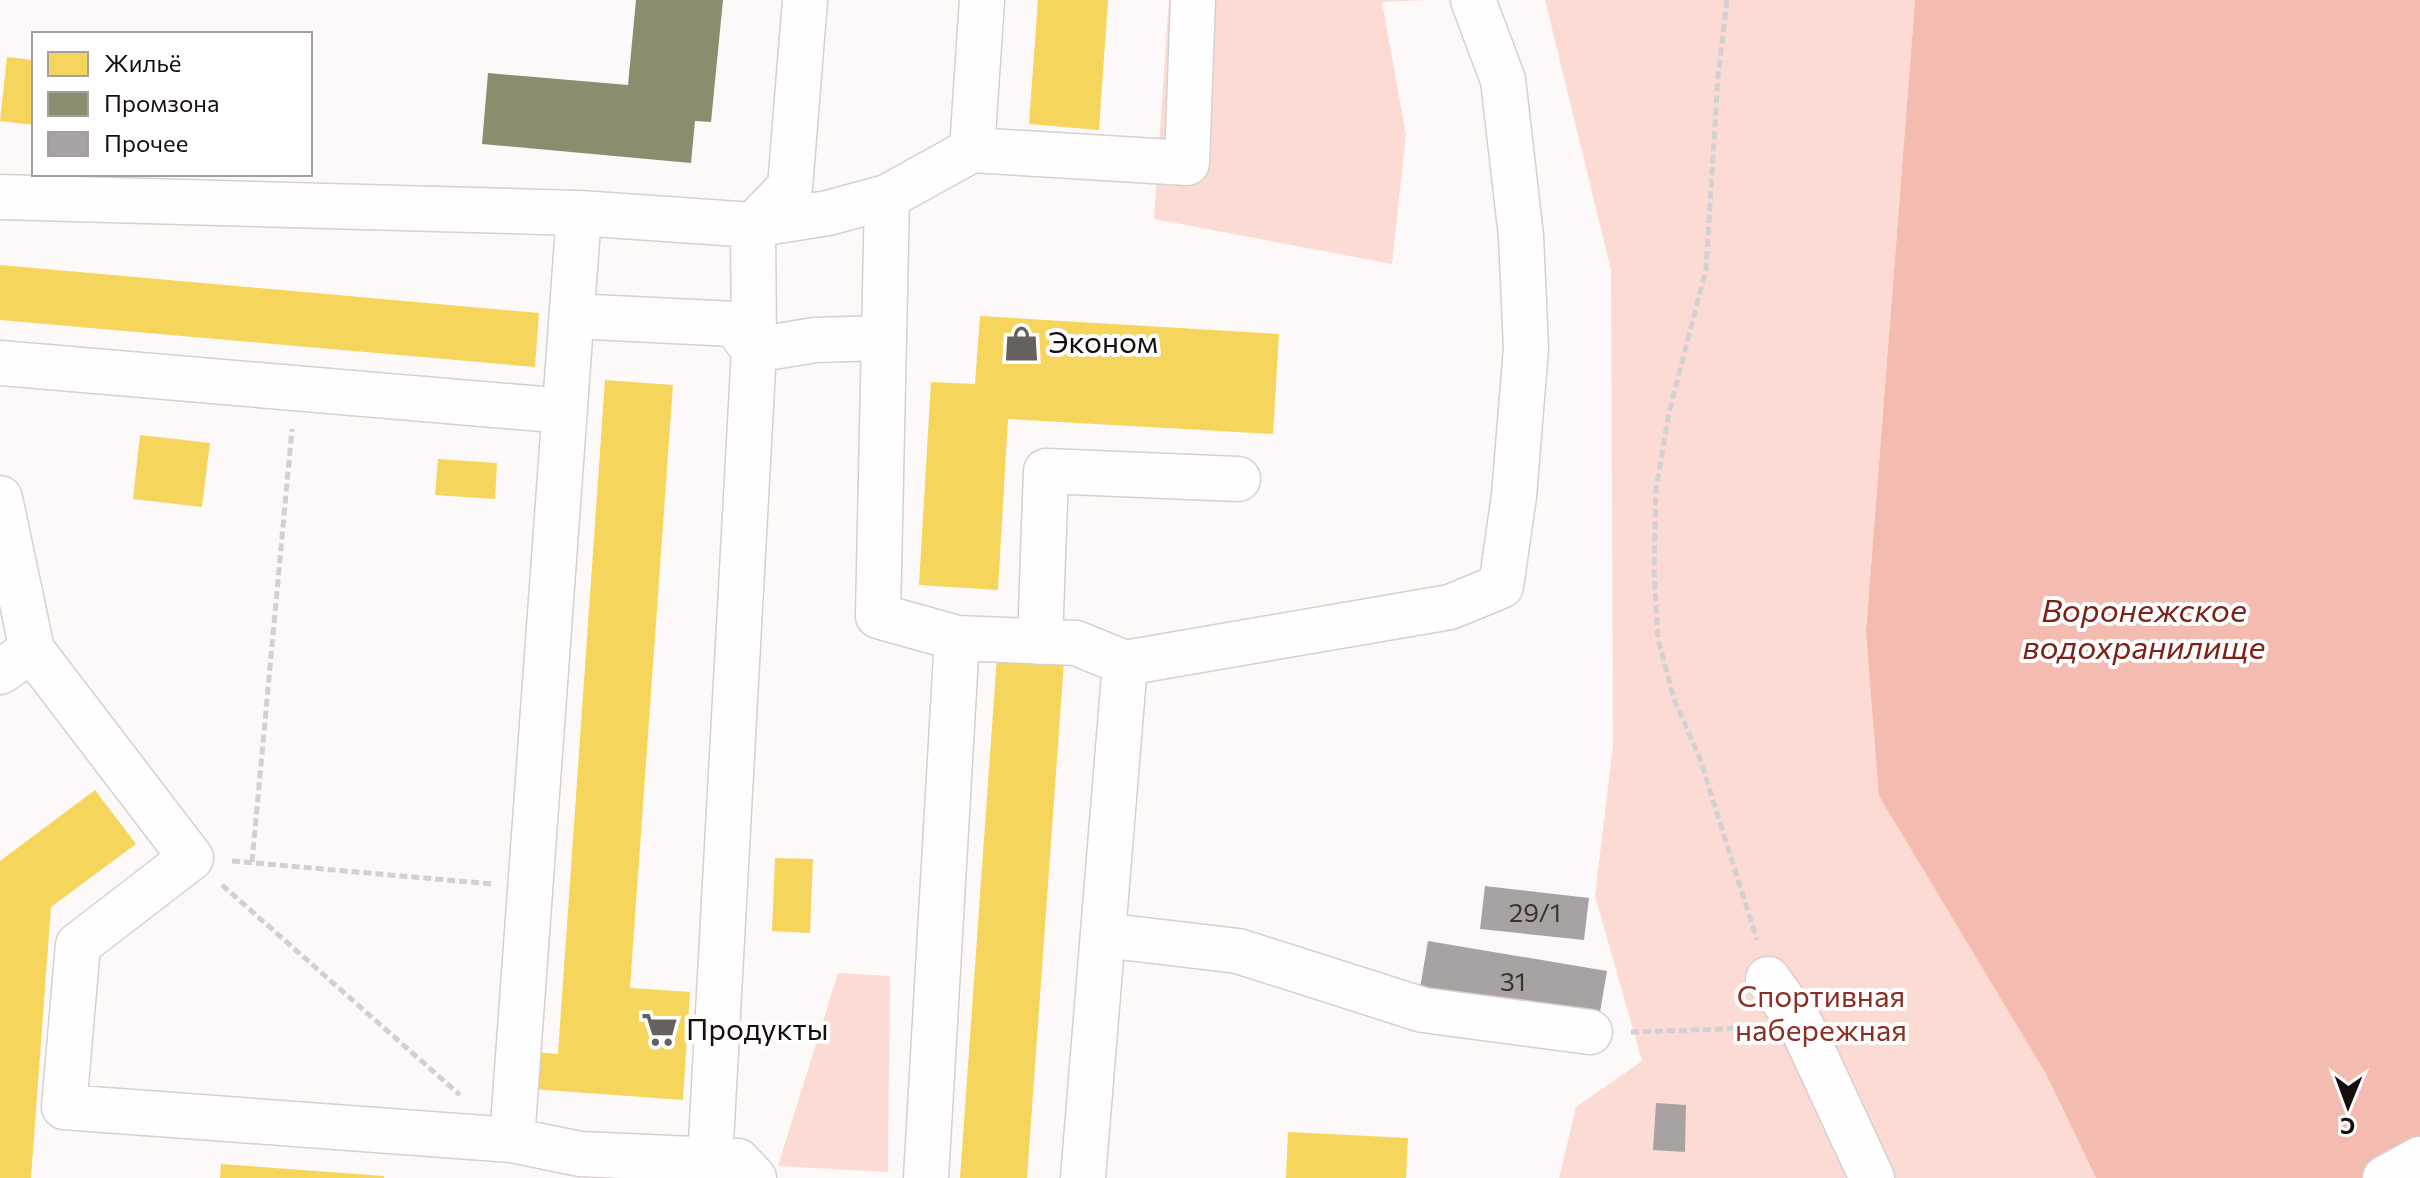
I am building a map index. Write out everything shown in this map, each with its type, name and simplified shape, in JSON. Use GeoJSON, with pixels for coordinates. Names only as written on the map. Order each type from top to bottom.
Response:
{"type":"FeatureCollection","features":[{"type":"Feature","properties":{"kind":"street"},"geometry":{"type":"LineString","coordinates":[[710,1160],[754,350],[753,225],[790,187],[805,0]]}},
{"type":"Feature","properties":{"kind":"street"},"geometry":{"type":"LineString","coordinates":[[972,150],[982,0]]}},
{"type":"Feature","properties":{"kind":"street"},"geometry":{"type":"LineString","coordinates":[[0,197],[579,213],[753,225],[828,213],[887,197],[972,150],[1187,163],[1193,0]]}},
{"type":"Feature","properties":{"kind":"street"},"geometry":{"type":"LineString","coordinates":[[887,197],[878,616],[957,638],[1076,643],[1125,663],[1450,607],[1501,586],[1514,496],[1526,348],[1521,236],[1503,80],[1473,0]]}},
{"type":"Feature","properties":{"kind":"street"},"geometry":{"type":"LineString","coordinates":[[512,1140],[579,213]]}},
{"type":"Feature","properties":{"kind":"street"},"geometry":{"type":"LineString","coordinates":[[572,316],[734,324],[754,350]]}},
{"type":"Feature","properties":{"kind":"street"},"geometry":{"type":"LineString","coordinates":[[754,350],[815,340],[884,338]]}},
{"type":"Feature","properties":{"kind":"street"},"geometry":{"type":"LineString","coordinates":[[0,363],[565,411]]}},
{"type":"Feature","properties":{"kind":"street"},"geometry":{"type":"LineString","coordinates":[[1040,642],[1046,471],[1238,479]]}},
{"type":"Feature","properties":{"kind":"street"},"geometry":{"type":"LineString","coordinates":[[0,498],[16,661],[191,858],[78,945],[64,1107],[512,1140],[580,1166],[738,1161],[754,1178]]}},
{"type":"Feature","properties":{"kind":"street"},"geometry":{"type":"LineString","coordinates":[[926,1178],[957,638]]}},
{"type":"Feature","properties":{"kind":"street"},"geometry":{"type":"LineString","coordinates":[[1083,1178],[1125,663]]}},
{"type":"Feature","properties":{"kind":"street"},"geometry":{"type":"LineString","coordinates":[[1103,935],[1238,951],[1423,1010],[1590,1032]]}},
{"type":"Feature","properties":{"kind":"street"},"geometry":{"type":"LineString","coordinates":[[1768,979],[1801,1025],[1872,1178]]}},
{"type":"Feature","properties":{"kind":"street"},"geometry":{"type":"LineString","coordinates":[[2385,1178],[2420,1159]]}},
{"type":"Feature","properties":{"kind":"path"},"geometry":{"type":"LineString","coordinates":[[1727,0],[1718,76],[1706,269],[1669,413],[1656,489],[1654,570],[1658,639],[1674,699],[1700,759],[1768,979]]}},
{"type":"Feature","properties":{"kind":"path"},"geometry":{"type":"LineString","coordinates":[[252,862],[296,388]]}},
{"type":"Feature","properties":{"kind":"path"},"geometry":{"type":"LineString","coordinates":[[191,858],[530,887]]}},
{"type":"Feature","properties":{"kind":"path"},"geometry":{"type":"LineString","coordinates":[[191,858],[464,1098]]}},
{"type":"Feature","properties":{"kind":"path"},"geometry":{"type":"LineString","coordinates":[[1590,1032],[1689,1032],[1801,1025]]}},
{"type":"Feature","properties":{"kind":"green space"},"geometry":{"type":"Polygon","coordinates":[[[1169,0],[1429,0],[1382,2],[1406,135],[1392,264],[1154,219],[1169,0]]]}},
{"type":"Feature","properties":{"kind":"green space","name":"Спортивная набережная"},"geometry":{"type":"Polygon","coordinates":[[[1545,0],[1915,0],[1866,631],[2045,1072],[2096,1178],[1559,1178],[1576,1107],[1642,1061],[1595,896],[1613,745],[1611,270],[1545,0]]]}},
{"type":"Feature","properties":{"kind":"green space"},"geometry":{"type":"Polygon","coordinates":[[[838,973],[890,976],[888,1172],[778,1166],[838,973]]]}},
{"type":"Feature","properties":{"kind":"water","name":"Воронежское водохранилище"},"geometry":{"type":"Polygon","coordinates":[[[1915,0],[2420,0],[2420,1178],[2096,1178],[2045,1072],[1879,796],[1866,631],[1915,0]]]}},
{"type":"Feature","properties":{"kind":"building: Жильё"},"geometry":{"type":"Polygon","coordinates":[[[1038,0],[1108,0],[1099,130],[1029,124],[1038,0]]]}},
{"type":"Feature","properties":{"kind":"building: Жильё"},"geometry":{"type":"Polygon","coordinates":[[[7,57],[32,60],[32,125],[0,121],[7,57]]]}},
{"type":"Feature","properties":{"kind":"building: Жильё"},"geometry":{"type":"Polygon","coordinates":[[[0,265],[539,313],[535,367],[0,320],[0,265]]]}},
{"type":"Feature","properties":{"kind":"building: Жильё"},"geometry":{"type":"Polygon","coordinates":[[[980,316],[1279,334],[1273,434],[1008,419],[998,590],[919,585],[931,382],[975,384],[980,316]]]}},
{"type":"Feature","properties":{"kind":"building: Жильё"},"geometry":{"type":"Polygon","coordinates":[[[605,380],[673,385],[630,988],[690,992],[683,1100],[532,1089],[535,1052],[558,1054],[605,380]]]}},
{"type":"Feature","properties":{"kind":"building: Жильё"},"geometry":{"type":"Polygon","coordinates":[[[140,435],[210,443],[202,507],[133,499],[140,435]]]}},
{"type":"Feature","properties":{"kind":"building: Жильё"},"geometry":{"type":"Polygon","coordinates":[[[438,459],[497,463],[495,499],[435,495],[438,459]]]}},
{"type":"Feature","properties":{"kind":"building: Жильё"},"geometry":{"type":"Polygon","coordinates":[[[997,656],[1064,661],[1027,1178],[960,1178],[997,656]]]}},
{"type":"Feature","properties":{"kind":"building: Жильё"},"geometry":{"type":"Polygon","coordinates":[[[95,790],[136,844],[51,907],[31,1178],[0,1178],[0,861],[95,790]]]}},
{"type":"Feature","properties":{"kind":"building: Жильё"},"geometry":{"type":"Polygon","coordinates":[[[775,858],[813,859],[810,933],[772,931],[775,858]]]}},
{"type":"Feature","properties":{"kind":"building: Жильё"},"geometry":{"type":"Polygon","coordinates":[[[1288,1132],[1408,1138],[1406,1178],[1286,1178],[1288,1132]]]}},
{"type":"Feature","properties":{"kind":"building: Жильё"},"geometry":{"type":"Polygon","coordinates":[[[221,1164],[384,1176],[384,1178],[220,1178],[221,1164]]]}},
{"type":"Feature","properties":{"kind":"building: Промзона"},"geometry":{"type":"Polygon","coordinates":[[[636,0],[723,0],[711,122],[695,121],[691,163],[482,144],[488,73],[628,85],[636,0]]]}},
{"type":"Feature","properties":{"kind":"building: Прочее"},"geometry":{"type":"Polygon","coordinates":[[[1485,886],[1589,898],[1584,940],[1480,929],[1485,886]]]}},
{"type":"Feature","properties":{"kind":"building: Прочее"},"geometry":{"type":"Polygon","coordinates":[[[1428,941],[1607,971],[1598,1024],[1419,994],[1428,941]]]}},
{"type":"Feature","properties":{"kind":"building: Прочее"},"geometry":{"type":"Polygon","coordinates":[[[1656,1103],[1686,1105],[1685,1152],[1653,1150],[1656,1103]]]}},
{"type":"Feature","properties":{"kind":"place","name":"Эконом"},"geometry":{"type":"Point","coordinates":[1022,343]}},
{"type":"Feature","properties":{"kind":"place","name":"Продукты"},"geometry":{"type":"Point","coordinates":[660,1030]}}]}
